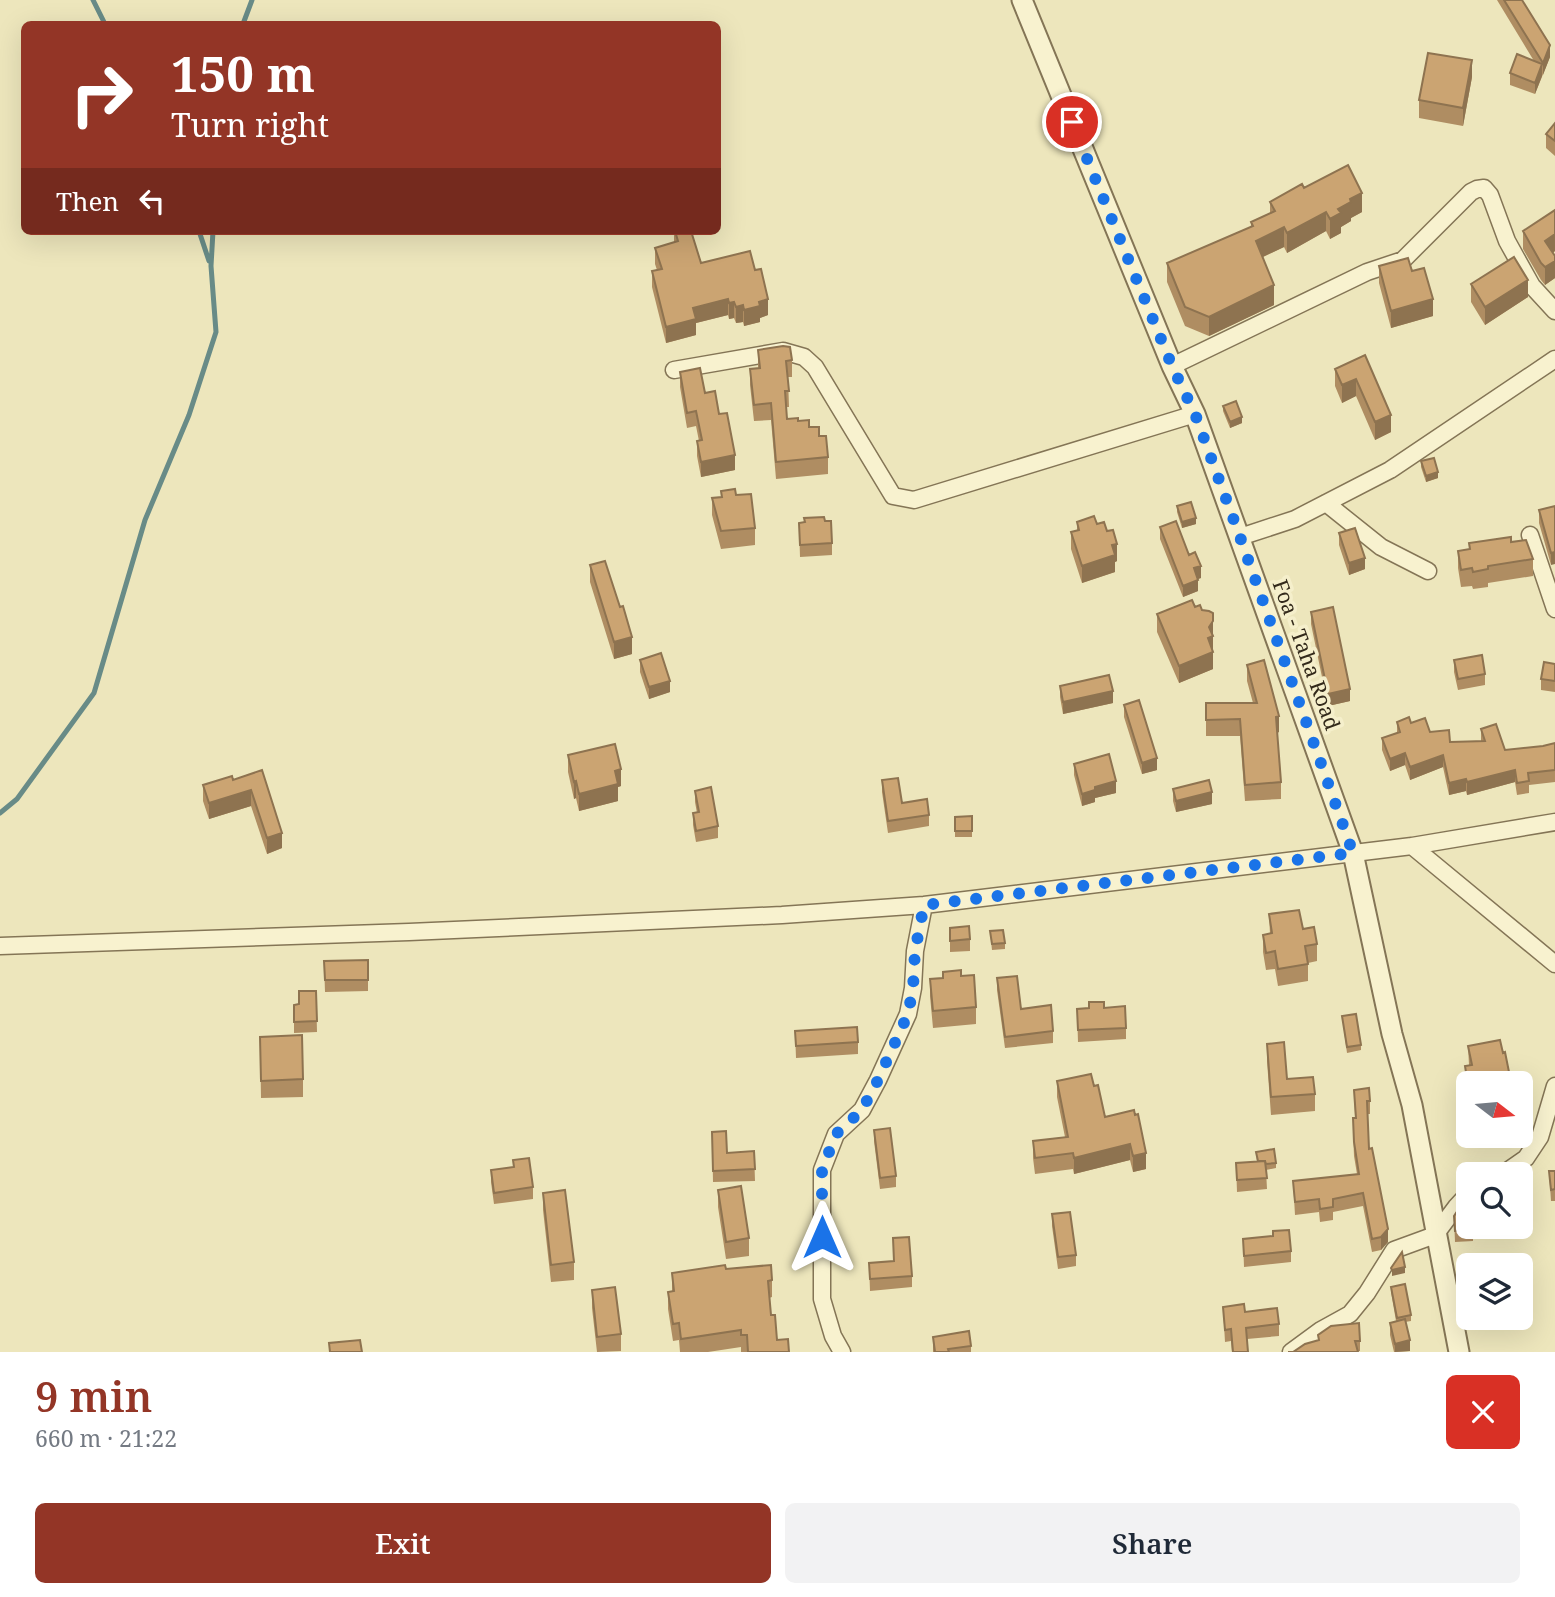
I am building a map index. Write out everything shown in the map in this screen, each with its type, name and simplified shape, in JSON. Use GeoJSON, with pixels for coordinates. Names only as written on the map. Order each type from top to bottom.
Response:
{"type":"FeatureCollection","features":[{"type":"Feature","properties":{"kind":"street","name":"Foa - Taha Road"},"geometry":{"type":"LineString","coordinates":[[1022,0],[1172,366],[1195,414],[1353,853],[1392,1034],[1412,1105],[1459,1352]]}},
{"type":"Feature","properties":{"kind":"street"},"geometry":{"type":"LineString","coordinates":[[1172,366],[1367,272],[1403,260],[1471,192],[1484,188],[1490,195],[1507,241],[1532,286],[1555,312]]}},
{"type":"Feature","properties":{"kind":"street"},"geometry":{"type":"LineString","coordinates":[[674,370],[783,351],[804,357],[815,367],[893,496],[914,500],[1195,414]]}},
{"type":"Feature","properties":{"kind":"street"},"geometry":{"type":"LineString","coordinates":[[1240,537],[1294,519],[1390,470],[1555,359]]}},
{"type":"Feature","properties":{"kind":"street"},"geometry":{"type":"LineString","coordinates":[[1326,503],[1381,547],[1427,571]]}},
{"type":"Feature","properties":{"kind":"street"},"geometry":{"type":"LineString","coordinates":[[1530,535],[1555,609]]}},
{"type":"Feature","properties":{"kind":"street"},"geometry":{"type":"LineString","coordinates":[[0,946],[409,932],[768,916],[924,905],[1412,846],[1555,822]]}},
{"type":"Feature","properties":{"kind":"street"},"geometry":{"type":"LineString","coordinates":[[1412,846],[1555,964]]}},
{"type":"Feature","properties":{"kind":"street"},"geometry":{"type":"LineString","coordinates":[[842,1352],[833,1336],[822,1298],[822,1170],[836,1134],[862,1110],[908,1014],[915,951],[924,905]]}},
{"type":"Feature","properties":{"kind":"street"},"geometry":{"type":"LineString","coordinates":[[1520,1162],[1526,1158],[1539,1137],[1555,1086]]}},
{"type":"Feature","properties":{"kind":"street"},"geometry":{"type":"LineString","coordinates":[[1291,1352],[1321,1330],[1350,1314],[1394,1251],[1435,1235],[1456,1207]]}},
{"type":"Feature","properties":{"kind":"building"},"geometry":{"type":"Polygon","coordinates":[[[1504,0],[1522,0],[1550,45],[1543,63],[1504,0]]]}},
{"type":"Feature","properties":{"kind":"building"},"geometry":{"type":"Polygon","coordinates":[[[1428,53],[1472,60],[1463,108],[1419,100],[1428,53]]]}},
{"type":"Feature","properties":{"kind":"building"},"geometry":{"type":"Polygon","coordinates":[[[1517,54],[1542,64],[1535,83],[1510,73],[1517,54]]]}},
{"type":"Feature","properties":{"kind":"building"},"geometry":{"type":"Polygon","coordinates":[[[1555,123],[1555,141],[1546,134],[1555,123]]]}},
{"type":"Feature","properties":{"kind":"building"},"geometry":{"type":"Polygon","coordinates":[[[1348,165],[1362,193],[1338,209],[1341,213],[1330,219],[1326,212],[1287,233],[1284,227],[1256,241],[1274,285],[1209,317],[1185,307],[1167,263],[1253,226],[1251,222],[1275,211],[1270,202],[1302,184],[1304,188],[1348,165]]]}},
{"type":"Feature","properties":{"kind":"building"},"geometry":{"type":"Polygon","coordinates":[[[1555,210],[1555,234],[1545,241],[1555,256],[1555,261],[1545,267],[1523,231],[1555,210]]]}},
{"type":"Feature","properties":{"kind":"building"},"geometry":{"type":"Polygon","coordinates":[[[676,235],[692,235],[701,263],[750,251],[755,270],[761,269],[768,299],[759,302],[760,306],[744,310],[743,305],[736,307],[734,302],[729,303],[728,299],[693,308],[696,319],[666,327],[652,271],[662,269],[655,248],[678,241],[676,235]]]}},
{"type":"Feature","properties":{"kind":"building"},"geometry":{"type":"Polygon","coordinates":[[[1514,257],[1528,280],[1485,307],[1471,284],[1514,257]]]}},
{"type":"Feature","properties":{"kind":"building"},"geometry":{"type":"Polygon","coordinates":[[[1408,258],[1412,271],[1424,268],[1433,299],[1391,311],[1379,266],[1408,258]]]}},
{"type":"Feature","properties":{"kind":"building"},"geometry":{"type":"Polygon","coordinates":[[[790,347],[792,360],[786,361],[789,391],[785,391],[787,419],[809,420],[809,427],[819,427],[819,436],[826,436],[828,457],[776,462],[771,403],[754,405],[750,369],[760,368],[758,350],[790,347]]]}},
{"type":"Feature","properties":{"kind":"building"},"geometry":{"type":"Polygon","coordinates":[[[1365,355],[1391,415],[1375,422],[1356,379],[1342,385],[1335,369],[1365,355]]]}},
{"type":"Feature","properties":{"kind":"building"},"geometry":{"type":"Polygon","coordinates":[[[700,368],[705,393],[715,391],[719,414],[727,413],[735,455],[701,462],[697,441],[702,440],[696,411],[687,413],[680,372],[700,368]]]}},
{"type":"Feature","properties":{"kind":"building"},"geometry":{"type":"Polygon","coordinates":[[[1236,401],[1242,417],[1230,422],[1223,406],[1236,401]]]}},
{"type":"Feature","properties":{"kind":"building"},"geometry":{"type":"Polygon","coordinates":[[[1434,458],[1438,472],[1426,476],[1421,461],[1434,458]]]}},
{"type":"Feature","properties":{"kind":"building"},"geometry":{"type":"Polygon","coordinates":[[[735,489],[736,495],[751,494],[755,528],[721,531],[712,498],[722,497],[721,491],[735,489]]]}},
{"type":"Feature","properties":{"kind":"building"},"geometry":{"type":"Polygon","coordinates":[[[1191,502],[1196,518],[1182,522],[1177,506],[1191,502]]]}},
{"type":"Feature","properties":{"kind":"building"},"geometry":{"type":"Polygon","coordinates":[[[1555,506],[1555,552],[1551,553],[1539,510],[1555,506]]]}},
{"type":"Feature","properties":{"kind":"building"},"geometry":{"type":"Polygon","coordinates":[[[1094,516],[1097,524],[1104,522],[1107,531],[1113,530],[1117,544],[1112,545],[1115,555],[1082,566],[1071,532],[1079,530],[1077,522],[1094,516]]]}},
{"type":"Feature","properties":{"kind":"building"},"geometry":{"type":"Polygon","coordinates":[[[824,517],[825,521],[831,521],[832,543],[800,545],[799,523],[805,522],[804,518],[824,517]]]}},
{"type":"Feature","properties":{"kind":"building"},"geometry":{"type":"Polygon","coordinates":[[[1176,521],[1189,555],[1195,552],[1201,566],[1194,568],[1198,580],[1183,586],[1160,527],[1176,521]]]}},
{"type":"Feature","properties":{"kind":"building"},"geometry":{"type":"Polygon","coordinates":[[[1355,528],[1365,558],[1349,563],[1339,533],[1355,528]]]}},
{"type":"Feature","properties":{"kind":"building"},"geometry":{"type":"Polygon","coordinates":[[[1511,537],[1511,542],[1526,540],[1533,559],[1488,566],[1488,569],[1473,572],[1472,568],[1461,570],[1458,551],[1470,549],[1469,543],[1511,537]]]}},
{"type":"Feature","properties":{"kind":"building"},"geometry":{"type":"Polygon","coordinates":[[[605,561],[632,637],[614,642],[590,565],[605,561]]]}},
{"type":"Feature","properties":{"kind":"building"},"geometry":{"type":"Polygon","coordinates":[[[1192,600],[1195,607],[1200,605],[1202,610],[1213,613],[1213,621],[1209,627],[1213,636],[1208,638],[1213,652],[1179,666],[1157,614],[1192,600]]]}},
{"type":"Feature","properties":{"kind":"building"},"geometry":{"type":"Polygon","coordinates":[[[1333,607],[1350,689],[1328,694],[1311,612],[1333,607]]]}},
{"type":"Feature","properties":{"kind":"building"},"geometry":{"type":"Polygon","coordinates":[[[661,653],[670,681],[649,687],[640,660],[661,653]]]}},
{"type":"Feature","properties":{"kind":"building"},"geometry":{"type":"Polygon","coordinates":[[[1482,655],[1485,674],[1458,679],[1454,660],[1482,655]]]}},
{"type":"Feature","properties":{"kind":"building"},"geometry":{"type":"Polygon","coordinates":[[[1264,660],[1279,716],[1276,717],[1281,782],[1245,785],[1240,719],[1206,720],[1206,703],[1257,703],[1247,665],[1264,660]]]}},
{"type":"Feature","properties":{"kind":"building"},"geometry":{"type":"Polygon","coordinates":[[[1544,662],[1555,664],[1555,681],[1541,679],[1544,662]]]}},
{"type":"Feature","properties":{"kind":"building"},"geometry":{"type":"Polygon","coordinates":[[[1109,675],[1113,691],[1063,702],[1060,686],[1109,675]]]}},
{"type":"Feature","properties":{"kind":"building"},"geometry":{"type":"Polygon","coordinates":[[[1139,700],[1157,758],[1142,763],[1124,705],[1139,700]]]}},
{"type":"Feature","properties":{"kind":"building"},"geometry":{"type":"Polygon","coordinates":[[[1409,717],[1411,723],[1425,718],[1430,732],[1449,730],[1450,742],[1485,741],[1481,729],[1496,724],[1505,750],[1555,743],[1555,770],[1528,773],[1529,781],[1517,783],[1515,770],[1467,782],[1466,779],[1449,783],[1443,755],[1410,767],[1405,753],[1390,759],[1382,738],[1400,732],[1397,722],[1409,717]]]}},
{"type":"Feature","properties":{"kind":"building"},"geometry":{"type":"Polygon","coordinates":[[[615,744],[621,769],[615,771],[618,784],[579,794],[568,755],[615,744]]]}},
{"type":"Feature","properties":{"kind":"building"},"geometry":{"type":"Polygon","coordinates":[[[1109,754],[1116,781],[1082,794],[1074,764],[1109,754]]]}},
{"type":"Feature","properties":{"kind":"building"},"geometry":{"type":"Polygon","coordinates":[[[262,770],[282,833],[267,838],[251,790],[209,803],[203,785],[232,776],[233,780],[262,770]]]}},
{"type":"Feature","properties":{"kind":"building"},"geometry":{"type":"Polygon","coordinates":[[[898,778],[902,803],[927,799],[929,815],[888,821],[882,780],[898,778]]]}},
{"type":"Feature","properties":{"kind":"building"},"geometry":{"type":"Polygon","coordinates":[[[1209,780],[1212,792],[1176,801],[1173,789],[1209,780]]]}},
{"type":"Feature","properties":{"kind":"building"},"geometry":{"type":"Polygon","coordinates":[[[711,787],[718,826],[696,831],[693,813],[699,812],[695,791],[711,787]]]}},
{"type":"Feature","properties":{"kind":"building"},"geometry":{"type":"Polygon","coordinates":[[[972,816],[972,831],[955,831],[955,817],[972,816]]]}},
{"type":"Feature","properties":{"kind":"building"},"geometry":{"type":"Polygon","coordinates":[[[1299,910],[1303,929],[1314,927],[1317,944],[1305,946],[1308,964],[1278,969],[1275,951],[1266,953],[1263,935],[1272,933],[1269,914],[1299,910]]]}},
{"type":"Feature","properties":{"kind":"building"},"geometry":{"type":"Polygon","coordinates":[[[969,926],[970,939],[950,941],[950,928],[969,926]]]}},
{"type":"Feature","properties":{"kind":"building"},"geometry":{"type":"Polygon","coordinates":[[[1003,930],[1005,943],[992,944],[990,931],[1003,930]]]}},
{"type":"Feature","properties":{"kind":"building"},"geometry":{"type":"Polygon","coordinates":[[[368,960],[368,980],[325,980],[324,961],[368,960]]]}},
{"type":"Feature","properties":{"kind":"building"},"geometry":{"type":"Polygon","coordinates":[[[961,970],[961,976],[974,975],[976,1007],[933,1011],[930,979],[943,978],[943,972],[961,970]]]}},
{"type":"Feature","properties":{"kind":"building"},"geometry":{"type":"Polygon","coordinates":[[[1017,976],[1021,1009],[1051,1005],[1053,1031],[1005,1037],[997,978],[1017,976]]]}},
{"type":"Feature","properties":{"kind":"building"},"geometry":{"type":"Polygon","coordinates":[[[299,991],[316,991],[317,1021],[294,1022],[294,1005],[299,1004],[299,991]]]}},
{"type":"Feature","properties":{"kind":"building"},"geometry":{"type":"Polygon","coordinates":[[[1089,1002],[1104,1002],[1104,1008],[1125,1006],[1126,1028],[1078,1030],[1077,1009],[1089,1008],[1089,1002]]]}},
{"type":"Feature","properties":{"kind":"building"},"geometry":{"type":"Polygon","coordinates":[[[1356,1014],[1361,1045],[1347,1047],[1342,1016],[1356,1014]]]}},
{"type":"Feature","properties":{"kind":"building"},"geometry":{"type":"Polygon","coordinates":[[[857,1027],[858,1042],[796,1046],[795,1031],[857,1027]]]}},
{"type":"Feature","properties":{"kind":"building"},"geometry":{"type":"Polygon","coordinates":[[[302,1035],[303,1079],[261,1081],[260,1037],[302,1035]]]}},
{"type":"Feature","properties":{"kind":"building"},"geometry":{"type":"Polygon","coordinates":[[[1500,1040],[1509,1071],[1466,1071],[1465,1066],[1472,1065],[1468,1046],[1500,1040]]]}},
{"type":"Feature","properties":{"kind":"building"},"geometry":{"type":"Polygon","coordinates":[[[1284,1042],[1287,1079],[1313,1077],[1315,1094],[1271,1097],[1267,1044],[1284,1042]]]}},
{"type":"Feature","properties":{"kind":"building"},"geometry":{"type":"Polygon","coordinates":[[[1091,1074],[1094,1086],[1098,1085],[1105,1117],[1134,1110],[1135,1115],[1138,1114],[1146,1153],[1133,1156],[1130,1144],[1074,1158],[1073,1153],[1035,1158],[1033,1141],[1068,1137],[1057,1081],[1091,1074]]]}},
{"type":"Feature","properties":{"kind":"building"},"geometry":{"type":"Polygon","coordinates":[[[1369,1088],[1369,1149],[1372,1148],[1388,1229],[1381,1237],[1372,1239],[1363,1193],[1333,1199],[1333,1207],[1320,1209],[1319,1199],[1295,1202],[1293,1181],[1359,1174],[1354,1142],[1354,1090],[1369,1088]]]}},
{"type":"Feature","properties":{"kind":"building"},"geometry":{"type":"Polygon","coordinates":[[[890,1128],[896,1176],[880,1178],[874,1130],[890,1128]]]}},
{"type":"Feature","properties":{"kind":"building"},"geometry":{"type":"Polygon","coordinates":[[[726,1131],[727,1153],[754,1151],[755,1169],[713,1171],[712,1132],[726,1131]]]}},
{"type":"Feature","properties":{"kind":"building"},"geometry":{"type":"Polygon","coordinates":[[[1274,1149],[1276,1163],[1258,1161],[1256,1152],[1274,1149]]]}},
{"type":"Feature","properties":{"kind":"building"},"geometry":{"type":"Polygon","coordinates":[[[529,1158],[533,1187],[494,1193],[491,1170],[514,1167],[513,1160],[529,1158]]]}},
{"type":"Feature","properties":{"kind":"building"},"geometry":{"type":"Polygon","coordinates":[[[1265,1161],[1267,1178],[1237,1180],[1236,1163],[1265,1161]]]}},
{"type":"Feature","properties":{"kind":"building"},"geometry":{"type":"Polygon","coordinates":[[[1549,1171],[1555,1171],[1555,1189],[1551,1190],[1549,1171]]]}},
{"type":"Feature","properties":{"kind":"building"},"geometry":{"type":"Polygon","coordinates":[[[741,1186],[749,1238],[726,1242],[718,1190],[741,1186]]]}},
{"type":"Feature","properties":{"kind":"building"},"geometry":{"type":"Polygon","coordinates":[[[565,1190],[574,1262],[551,1265],[543,1193],[565,1190]]]}},
{"type":"Feature","properties":{"kind":"building"},"geometry":{"type":"Polygon","coordinates":[[[1070,1212],[1076,1255],[1058,1257],[1052,1214],[1070,1212]]]}},
{"type":"Feature","properties":{"kind":"building"},"geometry":{"type":"Polygon","coordinates":[[[1289,1230],[1291,1251],[1244,1256],[1243,1239],[1273,1236],[1273,1231],[1289,1230]]]}},
{"type":"Feature","properties":{"kind":"building"},"geometry":{"type":"Polygon","coordinates":[[[909,1237],[912,1276],[870,1279],[869,1263],[894,1261],[893,1238],[909,1237]]]}},
{"type":"Feature","properties":{"kind":"building"},"geometry":{"type":"Polygon","coordinates":[[[1402,1252],[1405,1267],[1392,1270],[1391,1268],[1402,1252]]]}},
{"type":"Feature","properties":{"kind":"building"},"geometry":{"type":"Polygon","coordinates":[[[725,1265],[726,1269],[771,1265],[772,1280],[768,1281],[771,1315],[775,1315],[777,1340],[788,1339],[789,1352],[748,1352],[747,1335],[741,1335],[741,1330],[681,1339],[679,1323],[673,1324],[668,1292],[674,1291],[672,1273],[725,1265]]]}},
{"type":"Feature","properties":{"kind":"building"},"geometry":{"type":"Polygon","coordinates":[[[1405,1284],[1411,1315],[1397,1318],[1391,1287],[1405,1284]]]}},
{"type":"Feature","properties":{"kind":"building"},"geometry":{"type":"Polygon","coordinates":[[[615,1287],[621,1334],[597,1337],[592,1290],[615,1287]]]}},
{"type":"Feature","properties":{"kind":"building"},"geometry":{"type":"Polygon","coordinates":[[[1244,1304],[1245,1312],[1277,1308],[1279,1324],[1246,1328],[1248,1352],[1233,1352],[1231,1329],[1225,1330],[1223,1307],[1244,1304]]]}},
{"type":"Feature","properties":{"kind":"building"},"geometry":{"type":"Polygon","coordinates":[[[1405,1319],[1410,1340],[1395,1344],[1390,1323],[1405,1319]]]}},
{"type":"Feature","properties":{"kind":"building"},"geometry":{"type":"Polygon","coordinates":[[[1359,1323],[1360,1341],[1355,1341],[1358,1352],[1293,1352],[1305,1344],[1319,1340],[1318,1335],[1331,1326],[1359,1323]]]}},
{"type":"Feature","properties":{"kind":"building"},"geometry":{"type":"Polygon","coordinates":[[[969,1331],[971,1346],[948,1349],[949,1352],[935,1352],[933,1337],[969,1331]]]}},
{"type":"Feature","properties":{"kind":"building"},"geometry":{"type":"Polygon","coordinates":[[[360,1340],[362,1352],[330,1352],[329,1343],[360,1340]]]}},
{"type":"Feature","properties":{"kind":"waterway"},"geometry":{"type":"LineString","coordinates":[[93,0],[104,21]]}},
{"type":"Feature","properties":{"kind":"waterway"},"geometry":{"type":"LineString","coordinates":[[244,21],[252,0]]}},
{"type":"Feature","properties":{"kind":"waterway"},"geometry":{"type":"LineString","coordinates":[[200,235],[209,261]]}},
{"type":"Feature","properties":{"kind":"waterway"},"geometry":{"type":"LineString","coordinates":[[0,813],[17,799],[94,693],[145,520],[189,415],[216,332],[211,266],[213,235]]}},
{"type":"Feature","properties":{"kind":"route"},"geometry":{"type":"LineString","coordinates":[[822,1237],[822,1170],[836,1134],[862,1110],[908,1014],[915,951],[924,905],[1353,853],[1195,414],[1172,366],[1072,122]]}}]}
